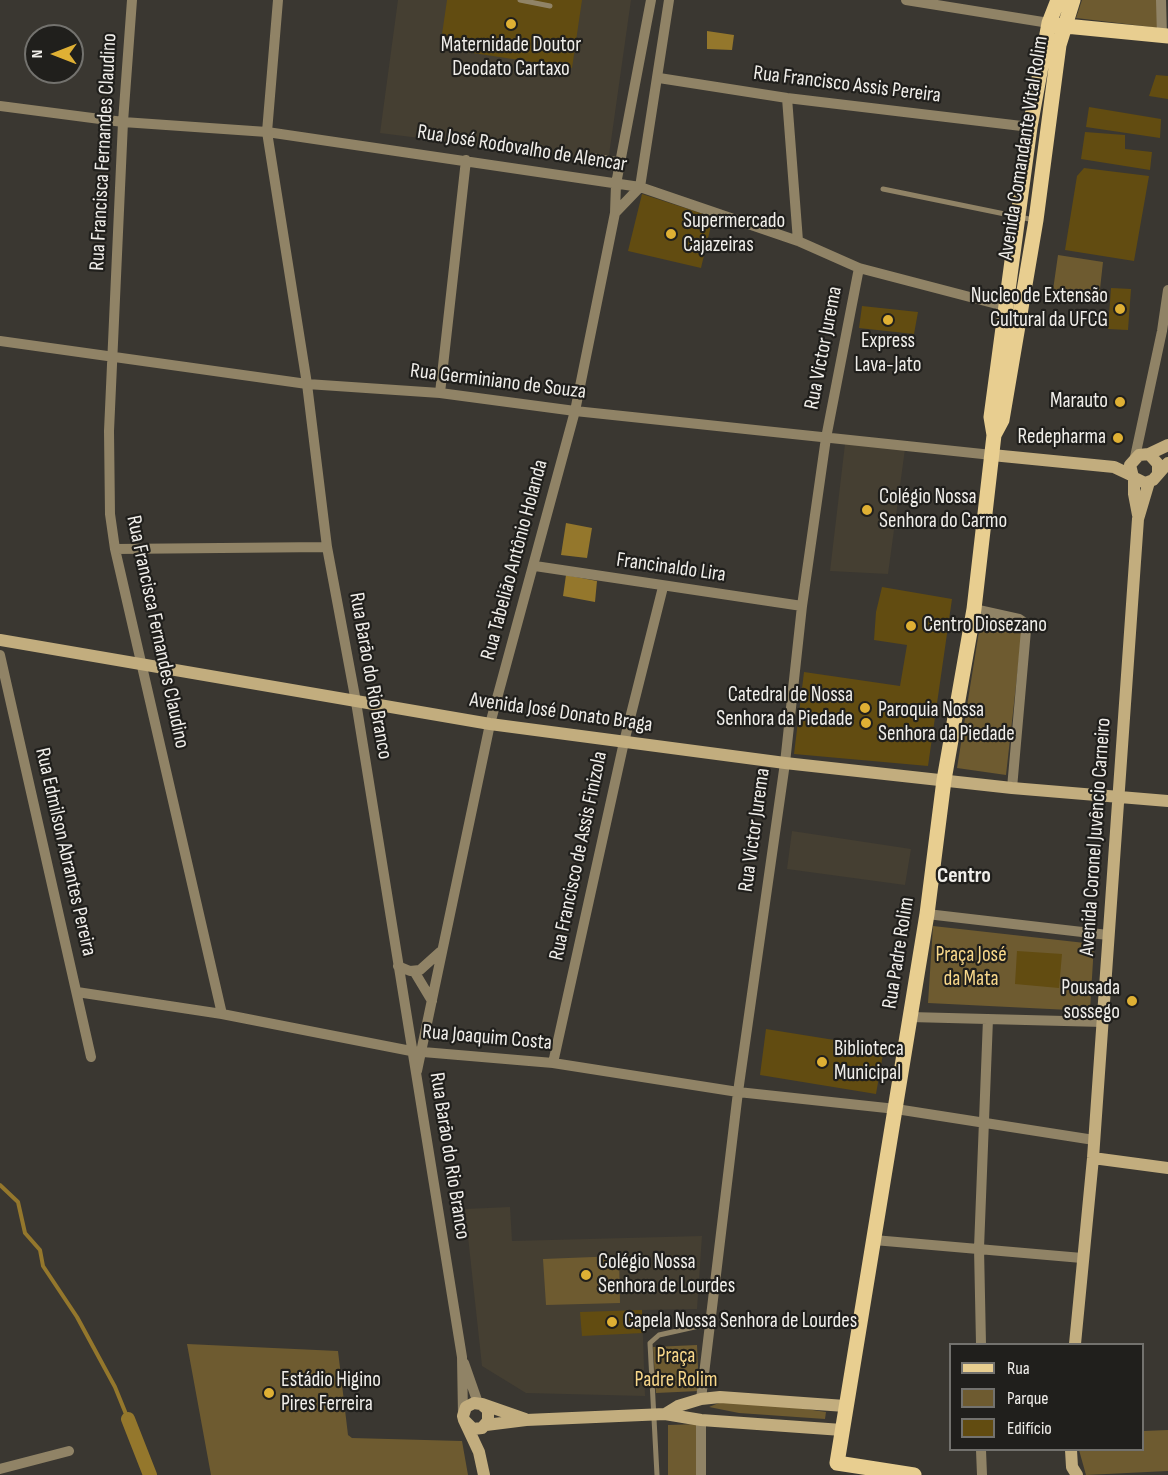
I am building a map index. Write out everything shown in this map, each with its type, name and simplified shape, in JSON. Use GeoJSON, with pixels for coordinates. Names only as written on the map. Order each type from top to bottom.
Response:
{"type":"FeatureCollection","features":[{"type":"Feature","properties":{"kind":"main road","name":"Avenida Comandante Vital Rolim"},"geometry":{"type":"LineString","coordinates":[[994,435],[1002,420],[1036,220],[1059,45],[1058,0]]}},
{"type":"Feature","properties":{"kind":"main road","name":"Avenida Comandante Vital Rolim"},"geometry":{"type":"LineString","coordinates":[[994,435],[991,417],[1004,305],[1020,216],[1030,127],[1057,25],[1073,0]]}},
{"type":"Feature","properties":{"kind":"main road"},"geometry":{"type":"LineString","coordinates":[[1057,25],[1165,36]]}},
{"type":"Feature","properties":{"kind":"main road","name":"Rua Padre Rolim"},"geometry":{"type":"LineString","coordinates":[[835,1469],[896,1109],[927,914],[944,780],[974,609],[994,435]]}},
{"type":"Feature","properties":{"kind":"main road"},"geometry":{"type":"LineString","coordinates":[[1114,467],[1168,445]]}},
{"type":"Feature","properties":{"kind":"main road"},"geometry":{"type":"LineString","coordinates":[[992,455],[1114,467],[1133,477],[1158,477]]}},
{"type":"Feature","properties":{"kind":"main road"},"geometry":{"type":"LineString","coordinates":[[1140,457],[1158,464],[1158,477]]}},
{"type":"Feature","properties":{"kind":"main road","name":"Avenida Coronel Juvêncio Carneiro"},"geometry":{"type":"LineString","coordinates":[[1075,1343],[1093,1158],[1120,797],[1138,519],[1133,477],[1140,457]]}},
{"type":"Feature","properties":{"kind":"main road"},"geometry":{"type":"LineString","coordinates":[[1158,477],[1168,463]]}},
{"type":"Feature","properties":{"kind":"main road","name":"Avenida Coronel Juvêncio Carneiro"},"geometry":{"type":"LineString","coordinates":[[1138,519],[1158,477]]}},
{"type":"Feature","properties":{"kind":"main road","name":"Avenida José Donato Braga"},"geometry":{"type":"LineString","coordinates":[[0,640],[490,724],[785,763],[1012,788],[1168,801]]}},
{"type":"Feature","properties":{"kind":"main road"},"geometry":{"type":"LineString","coordinates":[[1093,1158],[1168,1168]]}},
{"type":"Feature","properties":{"kind":"main road"},"geometry":{"type":"LineString","coordinates":[[659,1414],[701,1399],[768,1399],[845,1406]]}},
{"type":"Feature","properties":{"kind":"main road"},"geometry":{"type":"LineString","coordinates":[[484,1475],[479,1452],[463,1418],[466,1407],[480,1403],[526,1420]]}},
{"type":"Feature","properties":{"kind":"main road"},"geometry":{"type":"LineString","coordinates":[[479,1452],[489,1414],[480,1403]]}},
{"type":"Feature","properties":{"kind":"main road"},"geometry":{"type":"LineString","coordinates":[[463,1418],[469,1427],[526,1420],[659,1414],[701,1420],[842,1430]]}},
{"type":"Feature","properties":{"kind":"main road"},"geometry":{"type":"LineString","coordinates":[[1071,1451],[1072,1467],[1077,1475]]}},
{"type":"Feature","properties":{"kind":"main road"},"geometry":{"type":"LineString","coordinates":[[835,1469],[914,1475]]}},
{"type":"Feature","properties":{"kind":"street","name":"Rua Francisca Fernandes Claudino"},"geometry":{"type":"LineString","coordinates":[[132,0],[123,122],[109,431],[110,514],[115,549],[222,1014]]}},
{"type":"Feature","properties":{"kind":"street","name":"Rua Barāo do Rio Branco"},"geometry":{"type":"LineString","coordinates":[[278,0],[267,132],[308,384],[327,547],[356,702],[398,966],[416,1051],[416,1077],[462,1357],[463,1418]]}},
{"type":"Feature","properties":{"kind":"street","name":"Rua Tabelião Antônio Holanda"},"geometry":{"type":"LineString","coordinates":[[416,1051],[432,1001],[440,952],[490,724],[575,411],[615,213],[615,184],[651,0]]}},
{"type":"Feature","properties":{"kind":"street"},"geometry":{"type":"LineString","coordinates":[[615,213],[640,187],[659,78],[669,0]]}},
{"type":"Feature","properties":{"kind":"street"},"geometry":{"type":"LineString","coordinates":[[906,0],[975,6],[1057,25]]}},
{"type":"Feature","properties":{"kind":"street"},"geometry":{"type":"LineString","coordinates":[[1161,0],[1165,36]]}},
{"type":"Feature","properties":{"kind":"street"},"geometry":{"type":"LineString","coordinates":[[643,42],[663,44]]}},
{"type":"Feature","properties":{"kind":"street","name":"Rua Francisco Assis Pereira"},"geometry":{"type":"LineString","coordinates":[[659,78],[786,98],[1030,127]]}},
{"type":"Feature","properties":{"kind":"street"},"geometry":{"type":"LineString","coordinates":[[786,98],[798,241]]}},
{"type":"Feature","properties":{"kind":"street","name":"Rua José Rodovalho de Alencar"},"geometry":{"type":"LineString","coordinates":[[0,106],[123,122],[267,132],[640,187],[798,241],[859,268],[1020,310]]}},
{"type":"Feature","properties":{"kind":"street"},"geometry":{"type":"LineString","coordinates":[[441,393],[466,160]]}},
{"type":"Feature","properties":{"kind":"street","name":"Rua Victor Jurema"},"geometry":{"type":"LineString","coordinates":[[701,1399],[708,1324],[738,1092],[785,763],[802,606],[826,438],[859,268]]}},
{"type":"Feature","properties":{"kind":"street"},"geometry":{"type":"LineString","coordinates":[[1140,457],[1144,423],[1165,331],[1168,290]]}},
{"type":"Feature","properties":{"kind":"street","name":"Rua Germiniano de Souza"},"geometry":{"type":"LineString","coordinates":[[0,341],[308,384],[441,393],[575,411],[992,455]]}},
{"type":"Feature","properties":{"kind":"street"},"geometry":{"type":"LineString","coordinates":[[115,549],[327,547]]}},
{"type":"Feature","properties":{"kind":"street","name":"Francinaldo Lira"},"geometry":{"type":"LineString","coordinates":[[534,566],[802,606]]}},
{"type":"Feature","properties":{"kind":"street","name":"Rua Francisco de Assis Finizola"},"geometry":{"type":"LineString","coordinates":[[553,1063],[624,742],[663,587]]}},
{"type":"Feature","properties":{"kind":"street"},"geometry":{"type":"LineString","coordinates":[[974,609],[1019,619],[1025,623],[1012,788]]}},
{"type":"Feature","properties":{"kind":"street","name":"Rua Edmilson Abrantes Pereira"},"geometry":{"type":"LineString","coordinates":[[0,655],[92,1057]]}},
{"type":"Feature","properties":{"kind":"street"},"geometry":{"type":"LineString","coordinates":[[927,914],[1108,935]]}},
{"type":"Feature","properties":{"kind":"street"},"geometry":{"type":"LineString","coordinates":[[398,966],[414,971],[430,964],[440,952]]}},
{"type":"Feature","properties":{"kind":"street"},"geometry":{"type":"LineString","coordinates":[[414,971],[432,1001]]}},
{"type":"Feature","properties":{"kind":"street","name":"Rua Joaquim Costa"},"geometry":{"type":"LineString","coordinates":[[77,992],[222,1014],[416,1051],[553,1063],[738,1092],[896,1109],[1094,1140]]}},
{"type":"Feature","properties":{"kind":"street"},"geometry":{"type":"LineString","coordinates":[[910,1017],[1103,1022]]}},
{"type":"Feature","properties":{"kind":"street"},"geometry":{"type":"LineString","coordinates":[[981,1343],[979,1248],[988,1019]]}},
{"type":"Feature","properties":{"kind":"street"},"geometry":{"type":"LineString","coordinates":[[874,1240],[1082,1258]]}},
{"type":"Feature","properties":{"kind":"street","name":"Rua Barāo do Rio Branco"},"geometry":{"type":"LineString","coordinates":[[462,1357],[480,1403]]}},
{"type":"Feature","properties":{"kind":"street"},"geometry":{"type":"LineString","coordinates":[[701,1420],[701,1475]]}},
{"type":"Feature","properties":{"kind":"street"},"geometry":{"type":"LineString","coordinates":[[0,1469],[69,1451]]}},
{"type":"Feature","properties":{"kind":"street"},"geometry":{"type":"LineString","coordinates":[[981,1451],[982,1475]]}},
{"type":"Feature","properties":{"kind":"lane"},"geometry":{"type":"LineString","coordinates":[[520,0],[550,6]]}},
{"type":"Feature","properties":{"kind":"lane"},"geometry":{"type":"LineString","coordinates":[[581,154],[620,160]]}},
{"type":"Feature","properties":{"kind":"lane"},"geometry":{"type":"LineString","coordinates":[[883,189],[1036,220]]}},
{"type":"Feature","properties":{"kind":"lane"},"geometry":{"type":"LineString","coordinates":[[657,1475],[659,1414],[649,1361],[650,1343],[659,1335],[708,1324]]}},
{"type":"Feature","properties":{"kind":"shaded area"},"geometry":{"type":"Polygon","coordinates":[[[398,0],[631,0],[608,162],[380,133],[398,0]]]}},
{"type":"Feature","properties":{"kind":"shaded area"},"geometry":{"type":"Polygon","coordinates":[[[707,31],[734,35],[732,50],[707,49],[707,31]]]}},
{"type":"Feature","properties":{"kind":"shaded area","name":"Colégio Nossa Senhora do Carmo"},"geometry":{"type":"Polygon","coordinates":[[[845,444],[905,449],[888,574],[830,571],[845,444]]]}},
{"type":"Feature","properties":{"kind":"shaded area"},"geometry":{"type":"Polygon","coordinates":[[[566,523],[592,528],[587,558],[561,555],[566,523]]]}},
{"type":"Feature","properties":{"kind":"shaded area"},"geometry":{"type":"Polygon","coordinates":[[[566,575],[597,581],[595,602],[563,596],[566,575]]]}},
{"type":"Feature","properties":{"kind":"shaded area"},"geometry":{"type":"Polygon","coordinates":[[[792,831],[911,849],[905,885],[787,869],[792,831]]]}},
{"type":"Feature","properties":{"kind":"shaded area","name":"Colégio Nossa Senhora de Lourdes"},"geometry":{"type":"Polygon","coordinates":[[[510,1207],[512,1241],[702,1236],[697,1309],[642,1310],[645,1396],[526,1393],[482,1366],[465,1209],[510,1207]]]}},
{"type":"Feature","properties":{"kind":"green space"},"geometry":{"type":"Polygon","coordinates":[[[1082,0],[1158,0],[1160,28],[1076,18],[1082,0]]]}},
{"type":"Feature","properties":{"kind":"green space"},"geometry":{"type":"Polygon","coordinates":[[[1058,255],[1103,262],[1099,298],[1053,290],[1058,255]]]}},
{"type":"Feature","properties":{"kind":"green space"},"geometry":{"type":"Polygon","coordinates":[[[981,619],[1023,623],[1006,775],[957,768],[981,619]]]}},
{"type":"Feature","properties":{"kind":"green space","name":"Praça José da Mata"},"geometry":{"type":"Polygon","coordinates":[[[933,926],[1094,944],[1090,1011],[928,1003],[933,926]]]}},
{"type":"Feature","properties":{"kind":"green space"},"geometry":{"type":"Polygon","coordinates":[[[619,1256],[620,1303],[546,1305],[543,1259],[619,1256]]]}},
{"type":"Feature","properties":{"kind":"green space","name":"Estádio Higino Pires Ferreira"},"geometry":{"type":"Polygon","coordinates":[[[187,1344],[338,1351],[348,1435],[352,1438],[462,1441],[468,1475],[211,1475],[187,1344]]]}},
{"type":"Feature","properties":{"kind":"green space","name":"Praça Padre Rolim"},"geometry":{"type":"Polygon","coordinates":[[[697,1345],[699,1391],[656,1393],[653,1347],[697,1345]]]}},
{"type":"Feature","properties":{"kind":"green space"},"geometry":{"type":"Polygon","coordinates":[[[726,1400],[745,1400],[826,1412],[825,1419],[739,1413],[709,1407],[726,1400]]]}},
{"type":"Feature","properties":{"kind":"green space"},"geometry":{"type":"Polygon","coordinates":[[[700,1424],[698,1475],[668,1475],[668,1425],[700,1424]]]}},
{"type":"Feature","properties":{"kind":"green space"},"geometry":{"type":"Polygon","coordinates":[[[1168,1430],[1168,1471],[1086,1475],[1079,1451],[1144,1451],[1144,1431],[1168,1430]]]}},
{"type":"Feature","properties":{"kind":"building","name":"Maternidade Doutor Deodato Cartaxo"},"geometry":{"type":"Polygon","coordinates":[[[447,0],[582,0],[572,68],[440,48],[447,0]]]}},
{"type":"Feature","properties":{"kind":"building"},"geometry":{"type":"Polygon","coordinates":[[[1156,75],[1168,76],[1168,99],[1149,96],[1156,75]]]}},
{"type":"Feature","properties":{"kind":"building"},"geometry":{"type":"Polygon","coordinates":[[[1089,107],[1161,119],[1160,138],[1086,127],[1089,107]]]}},
{"type":"Feature","properties":{"kind":"building"},"geometry":{"type":"Polygon","coordinates":[[[1085,132],[1125,135],[1125,149],[1152,152],[1150,170],[1081,159],[1085,132]]]}},
{"type":"Feature","properties":{"kind":"building"},"geometry":{"type":"Polygon","coordinates":[[[1084,168],[1149,176],[1134,261],[1065,250],[1077,176],[1084,168]]]}},
{"type":"Feature","properties":{"kind":"building","name":"Supermercado Cajazeiras"},"geometry":{"type":"Polygon","coordinates":[[[642,194],[713,217],[701,268],[628,251],[642,194]]]}},
{"type":"Feature","properties":{"kind":"building","name":"Nucleo de Extensão Cultural da UFCG"},"geometry":{"type":"Polygon","coordinates":[[[1111,288],[1131,289],[1128,330],[1108,329],[1111,288]]]}},
{"type":"Feature","properties":{"kind":"building","name":"Express Lava-Jato"},"geometry":{"type":"Polygon","coordinates":[[[862,306],[918,312],[914,334],[859,328],[862,306]]]}},
{"type":"Feature","properties":{"kind":"building","name":"Paroquia Nossa Senhora da Piedade"},"geometry":{"type":"Polygon","coordinates":[[[882,587],[952,599],[928,766],[794,754],[804,672],[900,686],[907,645],[874,640],[876,612],[882,587]]]}},
{"type":"Feature","properties":{"kind":"building"},"geometry":{"type":"Polygon","coordinates":[[[1017,951],[1062,954],[1059,988],[1015,984],[1017,951]]]}},
{"type":"Feature","properties":{"kind":"building","name":"Biblioteca Municipal"},"geometry":{"type":"Polygon","coordinates":[[[766,1029],[884,1048],[876,1094],[760,1075],[766,1029]]]}},
{"type":"Feature","properties":{"kind":"building","name":"Capela Nossa Senhora de Lourdes"},"geometry":{"type":"Polygon","coordinates":[[[642,1310],[643,1333],[582,1336],[580,1312],[642,1310]]]}},
{"type":"Feature","properties":{"kind":"waterway"},"geometry":{"type":"LineString","coordinates":[[0,1185],[18,1202],[25,1233],[40,1250],[43,1266],[77,1317],[115,1387],[128,1419]]}},
{"type":"Feature","properties":{"kind":"waterway"},"geometry":{"type":"LineString","coordinates":[[128,1419],[150,1475]]}},
{"type":"Feature","properties":{"kind":"place","name":"Maternidade Doutor Deodato Cartaxo"},"geometry":{"type":"Point","coordinates":[511,24]}},
{"type":"Feature","properties":{"kind":"place","name":"Supermercado Cajazeiras"},"geometry":{"type":"Point","coordinates":[671,234]}},
{"type":"Feature","properties":{"kind":"place","name":"Nucleo de Extensão Cultural da UFCG"},"geometry":{"type":"Point","coordinates":[1120,309]}},
{"type":"Feature","properties":{"kind":"place","name":"Express Lava-Jato"},"geometry":{"type":"Point","coordinates":[888,320]}},
{"type":"Feature","properties":{"kind":"place","name":"Marauto"},"geometry":{"type":"Point","coordinates":[1120,402]}},
{"type":"Feature","properties":{"kind":"place","name":"Redepharma"},"geometry":{"type":"Point","coordinates":[1118,438]}},
{"type":"Feature","properties":{"kind":"place","name":"Colégio Nossa Senhora do Carmo"},"geometry":{"type":"Point","coordinates":[867,510]}},
{"type":"Feature","properties":{"kind":"place","name":"Centro Diosezano"},"geometry":{"type":"Point","coordinates":[911,626]}},
{"type":"Feature","properties":{"kind":"place","name":"Catedral de Nossa Senhora da Piedade"},"geometry":{"type":"Point","coordinates":[865,708]}},
{"type":"Feature","properties":{"kind":"place","name":"Paroquia Nossa Senhora da Piedade"},"geometry":{"type":"Point","coordinates":[866,723]}},
{"type":"Feature","properties":{"kind":"place","name":"Pousada sossego"},"geometry":{"type":"Point","coordinates":[1132,1001]}},
{"type":"Feature","properties":{"kind":"place","name":"Biblioteca Municipal"},"geometry":{"type":"Point","coordinates":[822,1062]}},
{"type":"Feature","properties":{"kind":"place","name":"Colégio Nossa Senhora de Lourdes"},"geometry":{"type":"Point","coordinates":[586,1275]}},
{"type":"Feature","properties":{"kind":"place","name":"Capela Nossa Senhora de Lourdes"},"geometry":{"type":"Point","coordinates":[612,1322]}},
{"type":"Feature","properties":{"kind":"place","name":"Estádio Higino Pires Ferreira"},"geometry":{"type":"Point","coordinates":[269,1393]}},
{"type":"Feature","properties":{"kind":"district","name":"Centro"},"geometry":{"type":"Point","coordinates":[964,876]}}]}
